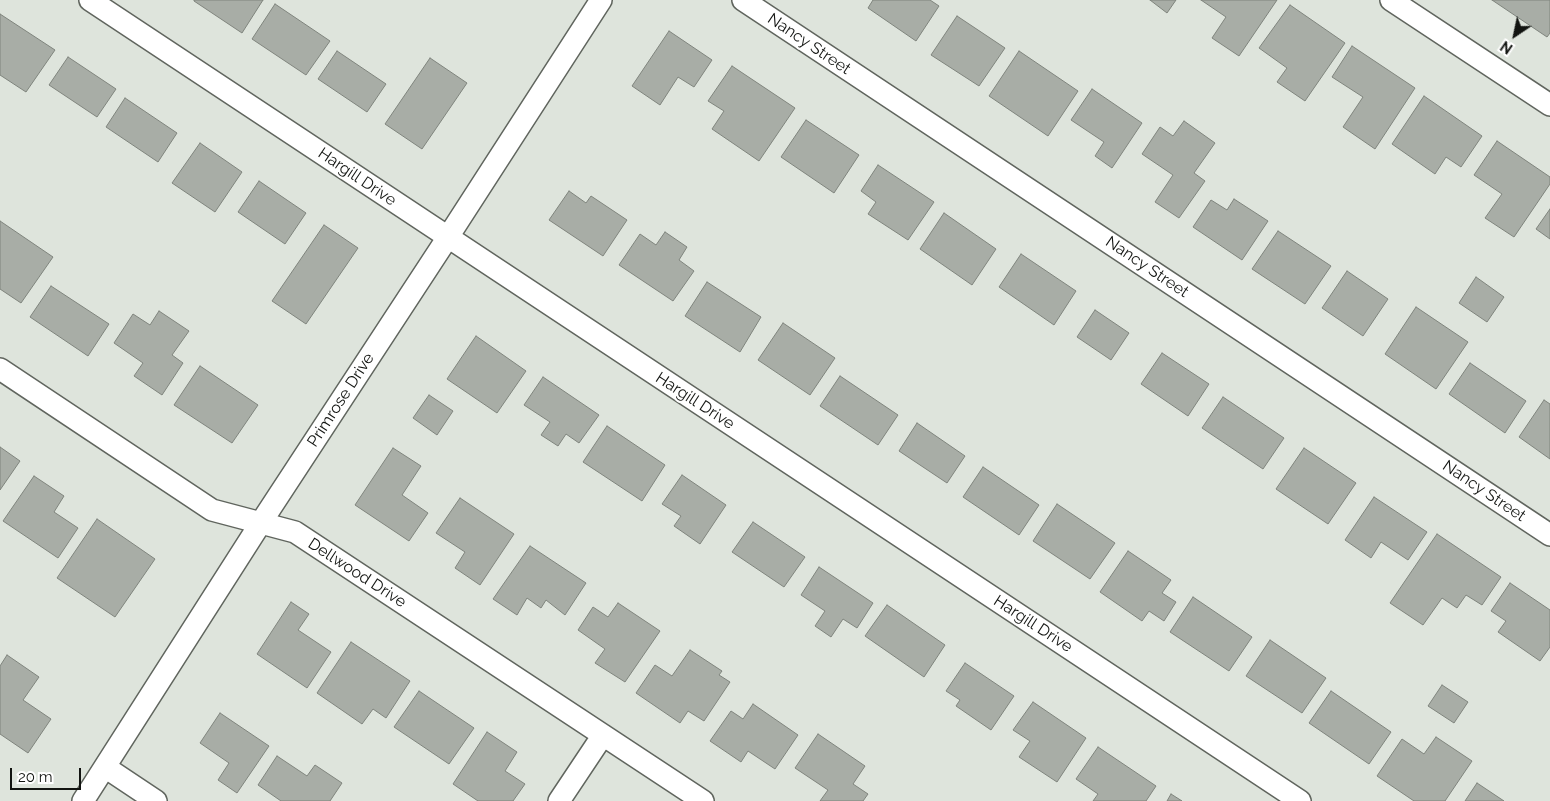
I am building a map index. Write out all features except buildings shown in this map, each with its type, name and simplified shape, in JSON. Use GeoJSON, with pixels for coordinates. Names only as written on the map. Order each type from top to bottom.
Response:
{"type":"FeatureCollection","features":[{"type":"Feature","properties":{"kind":"street","name":"Hargill Drive"},"geometry":{"type":"LineString","coordinates":[[90,0],[1300,801]]}},
{"type":"Feature","properties":{"kind":"street","name":"Primrose Drive"},"geometry":{"type":"LineString","coordinates":[[84,801],[260,524],[600,0]]}},
{"type":"Feature","properties":{"kind":"street","name":"Nancy Street"},"geometry":{"type":"LineString","coordinates":[[743,0],[1550,535]]}},
{"type":"Feature","properties":{"kind":"street"},"geometry":{"type":"LineString","coordinates":[[1392,0],[1550,106]]}},
{"type":"Feature","properties":{"kind":"street","name":"Dellwood Drive"},"geometry":{"type":"LineString","coordinates":[[0,369],[212,510],[295,532],[703,801]]}},
{"type":"Feature","properties":{"kind":"street"},"geometry":{"type":"LineString","coordinates":[[559,801],[603,735]]}},
{"type":"Feature","properties":{"kind":"street"},"geometry":{"type":"LineString","coordinates":[[105,767],[156,801]]}}]}
